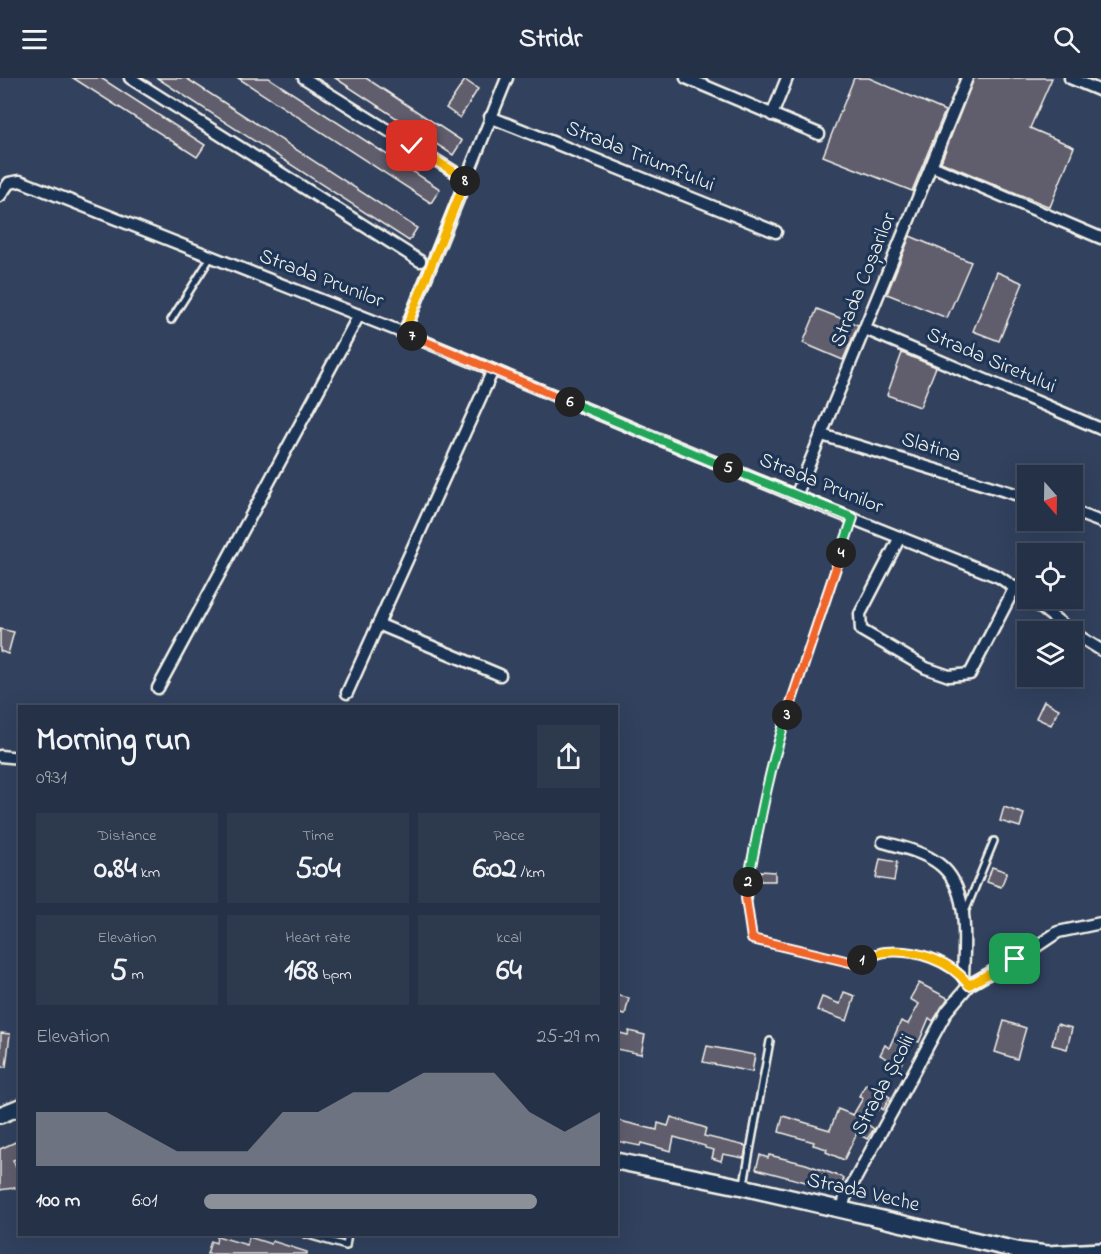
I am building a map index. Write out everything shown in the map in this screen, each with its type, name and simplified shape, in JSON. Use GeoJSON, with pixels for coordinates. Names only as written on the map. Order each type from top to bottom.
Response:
{"type":"FeatureCollection","features":[{"type":"Feature","properties":{"kind":"street"},"geometry":{"type":"LineString","coordinates":[[130,78],[420,261]]}},
{"type":"Feature","properties":{"kind":"street"},"geometry":{"type":"LineString","coordinates":[[304,78],[466,179]]}},
{"type":"Feature","properties":{"kind":"street"},"geometry":{"type":"LineString","coordinates":[[404,333],[507,78]]}},
{"type":"Feature","properties":{"kind":"street"},"geometry":{"type":"LineString","coordinates":[[686,78],[819,134]]}},
{"type":"Feature","properties":{"kind":"street"},"geometry":{"type":"LineString","coordinates":[[772,115],[787,78]]}},
{"type":"Feature","properties":{"kind":"street","name":"Strada Coșarilor"},"geometry":{"type":"LineString","coordinates":[[796,496],[967,78]]}},
{"type":"Feature","properties":{"kind":"street"},"geometry":{"type":"LineString","coordinates":[[1070,78],[1101,91]]}},
{"type":"Feature","properties":{"kind":"street","name":"Strada Triumfului"},"geometry":{"type":"LineString","coordinates":[[490,117],[776,232]]}},
{"type":"Feature","properties":{"kind":"street"},"geometry":{"type":"LineString","coordinates":[[932,166],[1101,238]]}},
{"type":"Feature","properties":{"kind":"street","name":"Strada Prunilor"},"geometry":{"type":"LineString","coordinates":[[0,196],[9,183],[20,181],[404,333],[796,496],[999,577],[1015,587]]}},
{"type":"Feature","properties":{"kind":"street"},"geometry":{"type":"LineString","coordinates":[[158,688],[359,315]]}},
{"type":"Feature","properties":{"kind":"street","name":"Strada Siretului"},"geometry":{"type":"LineString","coordinates":[[866,329],[1101,429]]}},
{"type":"Feature","properties":{"kind":"street"},"geometry":{"type":"LineString","coordinates":[[347,693],[493,370]]}},
{"type":"Feature","properties":{"kind":"street","name":"Slatina"},"geometry":{"type":"LineString","coordinates":[[822,435],[1017,495]]}},
{"type":"Feature","properties":{"kind":"street"},"geometry":{"type":"LineString","coordinates":[[1083,516],[1101,522]]}},
{"type":"Feature","properties":{"kind":"street"},"geometry":{"type":"LineString","coordinates":[[900,537],[860,614],[861,630],[926,668],[949,676],[970,674],[1015,587]]}},
{"type":"Feature","properties":{"kind":"street","name":"Strada Prunilor"},"geometry":{"type":"LineString","coordinates":[[1042,609],[1058,621]]}},
{"type":"Feature","properties":{"kind":"street"},"geometry":{"type":"LineString","coordinates":[[378,624],[500,675]]}},
{"type":"Feature","properties":{"kind":"street","name":"Strada Prunilor"},"geometry":{"type":"LineString","coordinates":[[1083,639],[1101,650]]}},
{"type":"Feature","properties":{"kind":"street"},"geometry":{"type":"LineString","coordinates":[[0,756],[18,758]]}},
{"type":"Feature","properties":{"kind":"street"},"geometry":{"type":"LineString","coordinates":[[883,842],[912,851],[938,863],[949,873],[964,914],[966,981]]}},
{"type":"Feature","properties":{"kind":"street","name":"Strada Școlii"},"geometry":{"type":"LineString","coordinates":[[842,1210],[845,1198],[947,1011],[966,981],[1037,946],[1058,932],[1101,923]]}},
{"type":"Feature","properties":{"kind":"street"},"geometry":{"type":"LineString","coordinates":[[0,1115],[18,1108]]}},
{"type":"Feature","properties":{"kind":"street","name":"Strada Veche"},"geometry":{"type":"LineString","coordinates":[[618,1161],[743,1187],[1022,1251],[1048,1254],[1101,1251]]}},
{"type":"Feature","properties":{"kind":"lane"},"geometry":{"type":"LineString","coordinates":[[171,320],[211,257]]}},
{"type":"Feature","properties":{"kind":"lane"},"geometry":{"type":"LineString","coordinates":[[964,914],[994,841]]}},
{"type":"Feature","properties":{"kind":"lane"},"geometry":{"type":"LineString","coordinates":[[743,1187],[770,1041]]}},
{"type":"Feature","properties":{"kind":"lane"},"geometry":{"type":"LineString","coordinates":[[312,1236],[346,1246],[348,1236]]}},
{"type":"Feature","properties":{"kind":"path"},"geometry":{"type":"LineString","coordinates":[[853,518],[780,735],[746,898],[752,939],[854,963],[883,952],[912,952],[936,960],[966,981]]}},
{"type":"Feature","properties":{"kind":"building"},"geometry":{"type":"Polygon","coordinates":[[[73,78],[101,78],[205,145],[197,157],[73,78]]]}},
{"type":"Feature","properties":{"kind":"building"},"geometry":{"type":"Polygon","coordinates":[[[157,78],[186,78],[417,228],[409,241],[157,78]]]}},
{"type":"Feature","properties":{"kind":"building"},"geometry":{"type":"Polygon","coordinates":[[[238,78],[269,78],[440,189],[431,203],[238,78]]]}},
{"type":"Feature","properties":{"kind":"building"},"geometry":{"type":"Polygon","coordinates":[[[335,78],[366,78],[462,141],[453,155],[335,78]]]}},
{"type":"Feature","properties":{"kind":"building"},"geometry":{"type":"Polygon","coordinates":[[[854,78],[869,78],[945,111],[912,191],[823,156],[854,78]]]}},
{"type":"Feature","properties":{"kind":"building"},"geometry":{"type":"Polygon","coordinates":[[[974,78],[1052,78],[1030,128],[1074,147],[1050,207],[941,162],[974,78]]]}},
{"type":"Feature","properties":{"kind":"building"},"geometry":{"type":"Polygon","coordinates":[[[465,80],[478,89],[460,118],[446,108],[465,80]]]}},
{"type":"Feature","properties":{"kind":"building"},"geometry":{"type":"Polygon","coordinates":[[[910,236],[971,262],[947,318],[887,294],[910,236]]]}},
{"type":"Feature","properties":{"kind":"building"},"geometry":{"type":"Polygon","coordinates":[[[997,272],[1023,283],[999,341],[973,331],[997,272]]]}},
{"type":"Feature","properties":{"kind":"building"},"geometry":{"type":"Polygon","coordinates":[[[817,309],[858,325],[843,360],[803,343],[817,309]]]}},
{"type":"Feature","properties":{"kind":"building"},"geometry":{"type":"Polygon","coordinates":[[[902,353],[936,367],[920,407],[887,395],[902,353]]]}},
{"type":"Feature","properties":{"kind":"building"},"geometry":{"type":"Polygon","coordinates":[[[0,629],[14,632],[8,654],[0,651],[0,629]]]}},
{"type":"Feature","properties":{"kind":"building"},"geometry":{"type":"Polygon","coordinates":[[[1044,701],[1059,709],[1051,725],[1036,718],[1044,701]]]}},
{"type":"Feature","properties":{"kind":"building"},"geometry":{"type":"Polygon","coordinates":[[[1004,807],[1024,814],[1020,827],[1000,821],[1004,807]]]}},
{"type":"Feature","properties":{"kind":"building"},"geometry":{"type":"Polygon","coordinates":[[[880,859],[897,862],[894,881],[876,878],[880,859]]]}},
{"type":"Feature","properties":{"kind":"building"},"geometry":{"type":"Polygon","coordinates":[[[992,867],[1007,872],[1001,887],[987,882],[992,867]]]}},
{"type":"Feature","properties":{"kind":"building"},"geometry":{"type":"Polygon","coordinates":[[[760,871],[775,872],[775,881],[760,881],[760,871]]]}},
{"type":"Feature","properties":{"kind":"building"},"geometry":{"type":"Polygon","coordinates":[[[919,983],[948,998],[933,1021],[929,1018],[919,1042],[914,1040],[900,1066],[880,1055],[885,1045],[889,1048],[901,1021],[908,1024],[919,1004],[910,999],[919,983]]]}},
{"type":"Feature","properties":{"kind":"building"},"geometry":{"type":"Polygon","coordinates":[[[844,992],[855,996],[847,1021],[817,1010],[822,997],[840,1004],[844,992]]]}},
{"type":"Feature","properties":{"kind":"building"},"geometry":{"type":"Polygon","coordinates":[[[618,995],[629,998],[625,1015],[618,1013],[618,995]]]}},
{"type":"Feature","properties":{"kind":"building"},"geometry":{"type":"Polygon","coordinates":[[[1004,1021],[1026,1028],[1017,1059],[995,1052],[1004,1021]]]}},
{"type":"Feature","properties":{"kind":"building"},"geometry":{"type":"Polygon","coordinates":[[[1057,1024],[1072,1028],[1067,1049],[1052,1045],[1057,1024]]]}},
{"type":"Feature","properties":{"kind":"building"},"geometry":{"type":"Polygon","coordinates":[[[629,1031],[645,1035],[641,1054],[618,1049],[618,1032],[628,1035],[629,1031]]]}},
{"type":"Feature","properties":{"kind":"building"},"geometry":{"type":"Polygon","coordinates":[[[1,1033],[10,1034],[6,1067],[0,1067],[1,1033]]]}},
{"type":"Feature","properties":{"kind":"building"},"geometry":{"type":"Polygon","coordinates":[[[707,1046],[755,1055],[752,1072],[703,1062],[707,1046]]]}},
{"type":"Feature","properties":{"kind":"building"},"geometry":{"type":"Polygon","coordinates":[[[866,1084],[890,1097],[883,1110],[880,1107],[878,1110],[872,1107],[864,1122],[874,1129],[867,1139],[857,1133],[844,1160],[826,1152],[827,1149],[813,1145],[814,1142],[779,1132],[783,1116],[830,1130],[838,1109],[853,1115],[863,1098],[859,1096],[866,1084]]]}},
{"type":"Feature","properties":{"kind":"building"},"geometry":{"type":"Polygon","coordinates":[[[671,1117],[706,1128],[704,1136],[746,1146],[744,1158],[723,1154],[721,1161],[712,1158],[714,1150],[674,1137],[671,1151],[641,1143],[640,1146],[618,1141],[618,1120],[657,1130],[658,1123],[668,1126],[671,1117]]]}},
{"type":"Feature","properties":{"kind":"building"},"geometry":{"type":"Polygon","coordinates":[[[18,1141],[18,1159],[13,1160],[18,1172],[18,1187],[0,1190],[0,1149],[18,1141]]]}},
{"type":"Feature","properties":{"kind":"building"},"geometry":{"type":"Polygon","coordinates":[[[760,1155],[806,1164],[844,1178],[840,1191],[756,1169],[760,1155]]]}},
{"type":"Feature","properties":{"kind":"building"},"geometry":{"type":"Polygon","coordinates":[[[217,1236],[247,1245],[249,1237],[271,1244],[272,1241],[307,1252],[307,1254],[207,1254],[211,1241],[216,1243],[217,1236]]]}},
{"type":"Feature","properties":{"kind":"route"},"geometry":{"type":"LineString","coordinates":[[412,146],[466,179],[404,333],[853,518],[780,735],[746,898],[752,939],[854,963],[883,952],[912,952],[936,960],[963,977],[969,985],[1015,959]]}}]}
